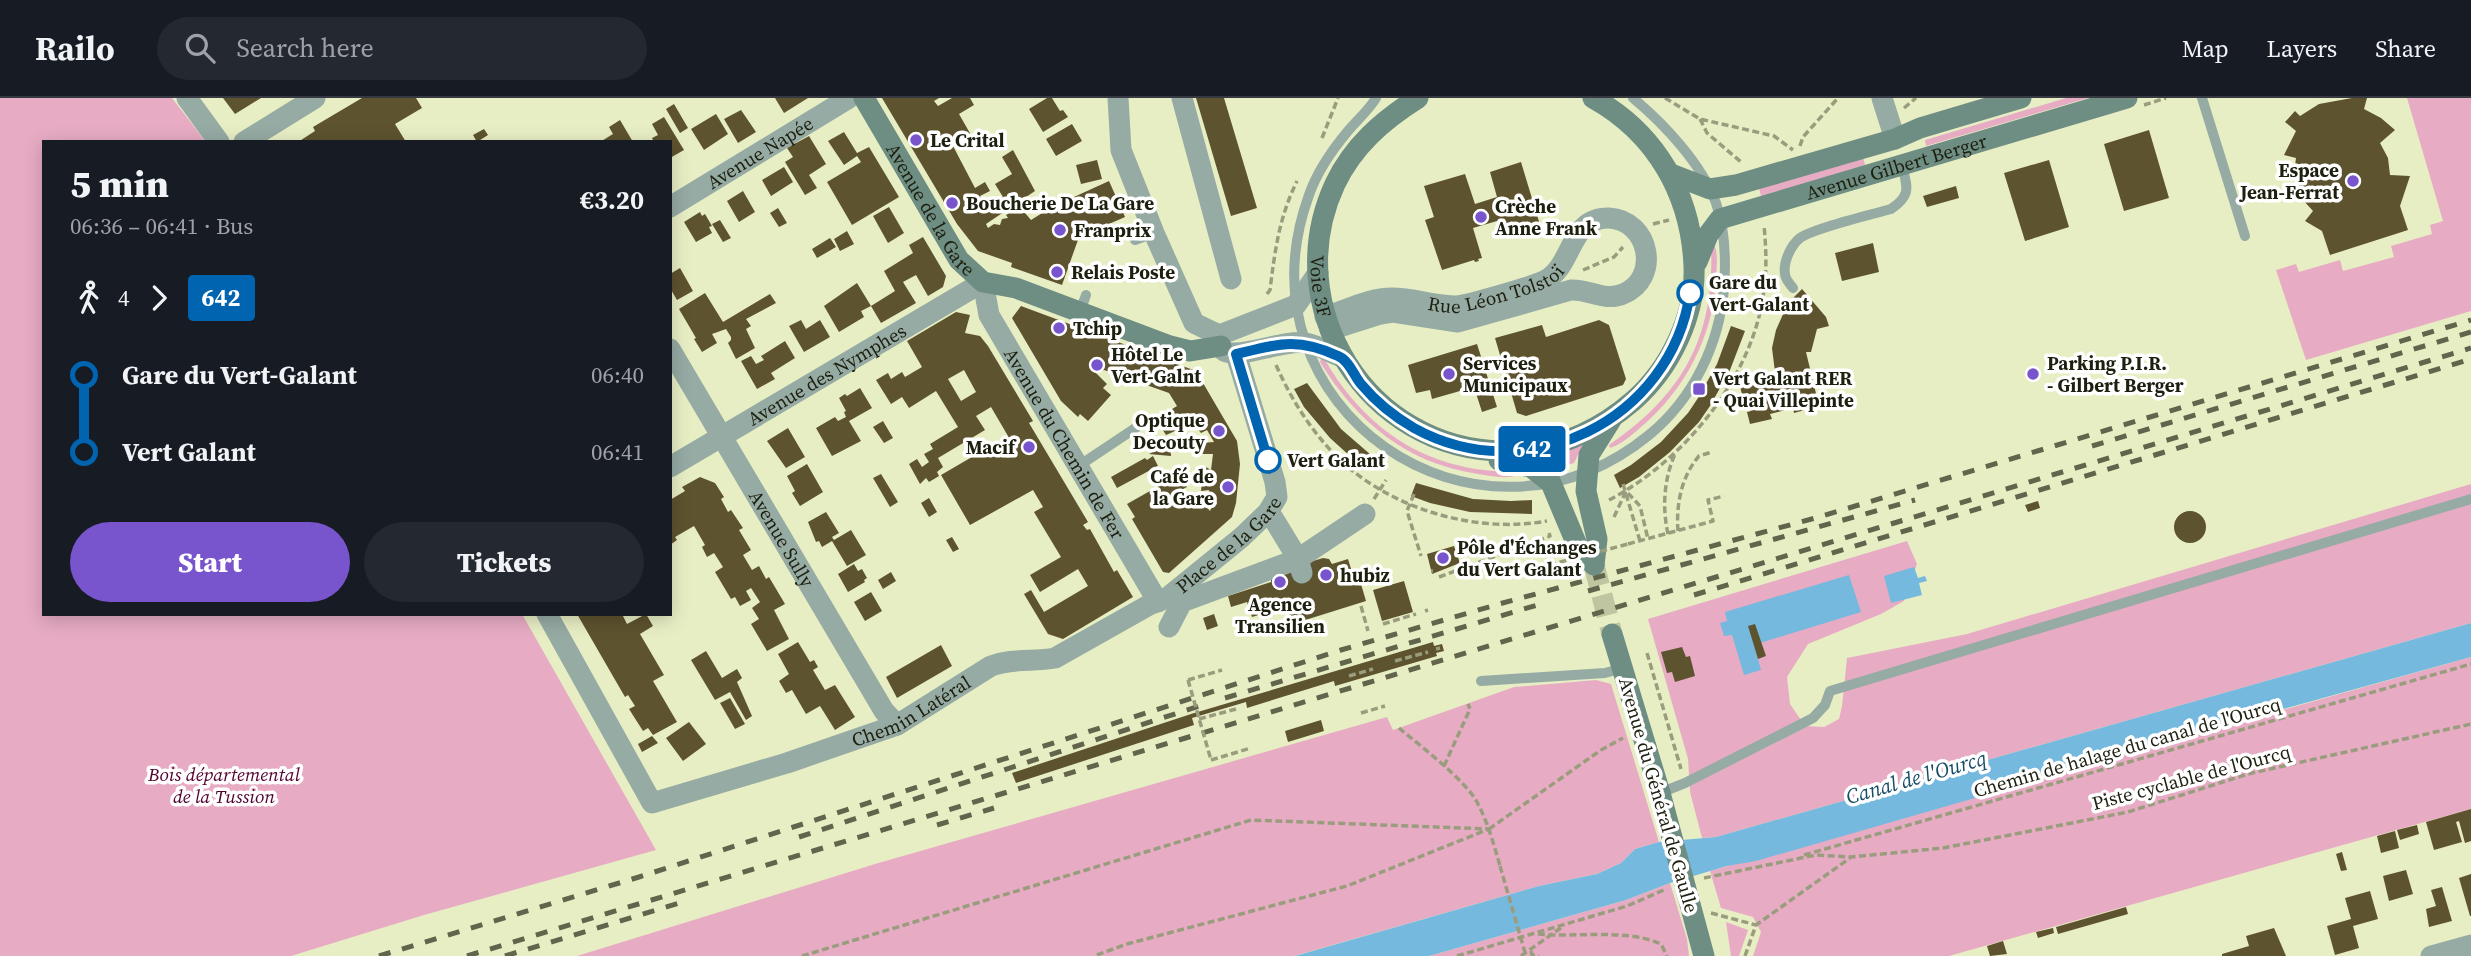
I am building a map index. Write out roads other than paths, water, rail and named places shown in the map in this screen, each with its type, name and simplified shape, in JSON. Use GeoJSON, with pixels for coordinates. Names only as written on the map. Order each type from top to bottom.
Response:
{"type":"FeatureCollection","features":[{"type":"Feature","properties":{"kind":"main road","name":"Avenue de la Gare"},"geometry":{"type":"LineString","coordinates":[[864,98],[959,260],[983,282],[1083,303],[1170,346],[1190,351],[1226,346]]}},
{"type":"Feature","properties":{"kind":"main road","name":"Voie 3F"},"geometry":{"type":"LineString","coordinates":[[1418,98],[1393,114],[1370,134],[1335,184],[1319,243],[1318,273],[1327,324],[1342,357],[1362,385],[1386,409],[1414,428],[1445,442],[1477,451],[1524,451],[1570,441],[1611,420],[1645,391],[1671,355],[1687,314],[1694,271],[1693,242],[1687,214],[1671,174],[1650,144],[1625,119],[1593,98]]}},
{"type":"Feature","properties":{"kind":"main road","name":"Avenue Gilbert Berger"},"geometry":{"type":"LineString","coordinates":[[1710,189],[1736,185],[1895,139],[1920,128],[2021,98]]}},
{"type":"Feature","properties":{"kind":"main road","name":"Avenue Gilbert Berger"},"geometry":{"type":"LineString","coordinates":[[1720,219],[2127,98]]}},
{"type":"Feature","properties":{"kind":"main road"},"geometry":{"type":"LineString","coordinates":[[1895,139],[1902,165]]}},
{"type":"Feature","properties":{"kind":"main road"},"geometry":{"type":"LineString","coordinates":[[1671,174],[1710,189]]}},
{"type":"Feature","properties":{"kind":"main road"},"geometry":{"type":"LineString","coordinates":[[1694,271],[1708,235],[1720,219]]}},
{"type":"Feature","properties":{"kind":"main road"},"geometry":{"type":"LineString","coordinates":[[1477,451],[1503,462],[1531,467],[1551,483],[1577,545],[1594,565],[1597,539],[1587,500],[1587,473],[1590,455],[1611,420]]}},
{"type":"Feature","properties":{"kind":"main road","name":"Avenue du Général de Gaulle"},"geometry":{"type":"LineString","coordinates":[[1612,634],[1660,793],[1704,956]]}},
{"type":"Feature","properties":{"kind":"street"},"geometry":{"type":"LineString","coordinates":[[187,98],[218,140]]}},
{"type":"Feature","properties":{"kind":"street"},"geometry":{"type":"LineString","coordinates":[[247,140],[315,98]]}},
{"type":"Feature","properties":{"kind":"street","name":"Avenue Napée"},"geometry":{"type":"LineString","coordinates":[[672,206],[849,98]]}},
{"type":"Feature","properties":{"kind":"street"},"geometry":{"type":"LineString","coordinates":[[1118,98],[1121,150],[1144,237],[1194,323],[1226,346],[1306,343],[1342,357]]}},
{"type":"Feature","properties":{"kind":"street"},"geometry":{"type":"LineString","coordinates":[[1182,98],[1231,279]]}},
{"type":"Feature","properties":{"kind":"street"},"geometry":{"type":"LineString","coordinates":[[1882,98],[1895,139]]}},
{"type":"Feature","properties":{"kind":"street","name":"Rue Léon Tolstoï"},"geometry":{"type":"LineString","coordinates":[[1608,218],[1621,221],[1638,233],[1646,247],[1644,276],[1625,294],[1600,297],[1581,289],[1571,290],[1458,322],[1393,313],[1327,324],[1376,300],[1392,298],[1458,306],[1544,281],[1560,269],[1575,236],[1595,220],[1608,218]]}},
{"type":"Feature","properties":{"kind":"street"},"geometry":{"type":"LineString","coordinates":[[1226,346],[1296,305],[1318,273]]}},
{"type":"Feature","properties":{"kind":"street","name":"Avenue des Nymphes"},"geometry":{"type":"LineString","coordinates":[[672,466],[983,282]]}},
{"type":"Feature","properties":{"kind":"street","name":"Avenue du Chemin de Fer"},"geometry":{"type":"LineString","coordinates":[[983,282],[989,315],[1077,467],[1172,600]]}},
{"type":"Feature","properties":{"kind":"street","name":"Place de la Gare"},"geometry":{"type":"LineString","coordinates":[[1172,600],[1167,598],[1242,537],[1268,512],[1277,497],[1275,482],[1226,346]]}},
{"type":"Feature","properties":{"kind":"street","name":"Avenue Sully"},"geometry":{"type":"LineString","coordinates":[[672,352],[884,711],[897,725]]}},
{"type":"Feature","properties":{"kind":"street"},"geometry":{"type":"LineString","coordinates":[[1169,627],[1172,600],[1300,566],[1369,508]]}},
{"type":"Feature","properties":{"kind":"street"},"geometry":{"type":"LineString","coordinates":[[1273,518],[1300,566]]}},
{"type":"Feature","properties":{"kind":"street","name":"Chemin Latéral"},"geometry":{"type":"LineString","coordinates":[[548,616],[652,803],[774,767],[897,725],[991,666],[1004,661],[1055,658],[1149,605],[1172,600]]}},
{"type":"Feature","properties":{"kind":"street"},"geometry":{"type":"LineString","coordinates":[[2431,956],[2471,945]]}},
{"type":"Feature","properties":{"kind":"lane"},"geometry":{"type":"LineString","coordinates":[[1377,99],[1347,132],[1326,161],[1309,193],[1299,228],[1294,264],[1296,305],[1306,343],[1325,383],[1347,415],[1413,465],[1462,482],[1518,487],[1551,483],[1587,473],[1627,453],[1678,407],[1702,369],[1715,338],[1722,308],[1725,273],[1720,219],[1710,189],[1658,120],[1633,98]]}},
{"type":"Feature","properties":{"kind":"lane"},"geometry":{"type":"LineString","coordinates":[[2202,98],[2245,236]]}},
{"type":"Feature","properties":{"kind":"lane"},"geometry":{"type":"LineString","coordinates":[[1793,288],[1784,276],[1785,265],[1789,253],[1799,239],[1891,209],[1905,198],[1907,189],[1902,165]]}},
{"type":"Feature","properties":{"kind":"lane"},"geometry":{"type":"LineString","coordinates":[[1077,467],[1149,419]]}},
{"type":"Feature","properties":{"kind":"lane"},"geometry":{"type":"LineString","coordinates":[[1660,793],[1813,718],[1825,705],[1830,691],[2471,499]]}},
{"type":"Feature","properties":{"kind":"lane"},"geometry":{"type":"LineString","coordinates":[[1481,681],[1605,673],[1623,668]]}},
{"type":"Feature","properties":{"kind":"water"},"geometry":{"type":"Polygon","coordinates":[[[1914,567],[1918,578],[1925,576],[1927,581],[1919,583],[1922,595],[1891,603],[1884,576],[1914,567]]]}},
{"type":"Feature","properties":{"kind":"water"},"geometry":{"type":"Polygon","coordinates":[[[1849,575],[1861,612],[1760,643],[1749,626],[1761,670],[1744,675],[1732,635],[1724,636],[1720,623],[1727,621],[1725,612],[1849,575]]]}},
{"type":"Feature","properties":{"kind":"water"},"geometry":{"type":"Polygon","coordinates":[[[2471,623],[2471,657],[1756,861],[1727,866],[1626,900],[1429,956],[1295,956],[1539,886],[1597,874],[1621,863],[1635,849],[1659,842],[1716,837],[2471,623]]]}},
{"type":"Feature","properties":{"kind":"tunnel"},"geometry":{"type":"LineString","coordinates":[[1594,565],[1612,634]]}},
{"type":"Feature","properties":{"kind":"railway"},"geometry":{"type":"LineString","coordinates":[[379,956],[639,877],[1341,650],[1819,517],[2471,320]]}},
{"type":"Feature","properties":{"kind":"railway"},"geometry":{"type":"LineString","coordinates":[[2092,446],[2471,332]]}},
{"type":"Feature","properties":{"kind":"railway"},"geometry":{"type":"LineString","coordinates":[[467,956],[2471,348]]}},
{"type":"Feature","properties":{"kind":"railway"},"geometry":{"type":"LineString","coordinates":[[1694,595],[2471,359]]}},
{"type":"Feature","properties":{"kind":"railway"},"geometry":{"type":"LineString","coordinates":[[1588,591],[1915,500]]}},
{"type":"Feature","properties":{"kind":"railway"},"geometry":{"type":"LineString","coordinates":[[1225,698],[1544,603]]}},
{"type":"Feature","properties":{"kind":"railway"},"geometry":{"type":"LineString","coordinates":[[799,837],[1199,706]]}},
{"type":"Feature","properties":{"kind":"railway"},"geometry":{"type":"LineString","coordinates":[[937,825],[994,808]]}},
{"type":"Feature","properties":{"kind":"railway"},"geometry":{"type":"LineString","coordinates":[[505,956],[686,901]]}},
{"type":"Feature","properties":{"kind":"place","name":"Le Crital"},"geometry":{"type":"Point","coordinates":[916,140]}},
{"type":"Feature","properties":{"kind":"place","name":"Espace Jean-Ferrat"},"geometry":{"type":"Point","coordinates":[2353,181]}},
{"type":"Feature","properties":{"kind":"place","name":"Boucherie De La Gare"},"geometry":{"type":"Point","coordinates":[952,203]}},
{"type":"Feature","properties":{"kind":"place","name":"Crèche Anne Frank"},"geometry":{"type":"Point","coordinates":[1481,217]}},
{"type":"Feature","properties":{"kind":"place","name":"Franprix"},"geometry":{"type":"Point","coordinates":[1060,230]}},
{"type":"Feature","properties":{"kind":"place","name":"Relais Poste"},"geometry":{"type":"Point","coordinates":[1057,272]}},
{"type":"Feature","properties":{"kind":"place","name":"Gare du Vert-Galant"},"geometry":{"type":"Point","coordinates":[1690,293]}},
{"type":"Feature","properties":{"kind":"place","name":"Tchip"},"geometry":{"type":"Point","coordinates":[1059,328]}},
{"type":"Feature","properties":{"kind":"place","name":"Hôtel Le Vert-Galnt"},"geometry":{"type":"Point","coordinates":[1097,365]}},
{"type":"Feature","properties":{"kind":"place","name":"Services Municipaux"},"geometry":{"type":"Point","coordinates":[1449,374]}},
{"type":"Feature","properties":{"kind":"place","name":"Parking P.I.R. - Gilbert Berger"},"geometry":{"type":"Point","coordinates":[2033,374]}},
{"type":"Feature","properties":{"kind":"place","name":"Vert Galant RER - Quai Villepinte"},"geometry":{"type":"Point","coordinates":[1699,389]}},
{"type":"Feature","properties":{"kind":"place","name":"Optique Decouty"},"geometry":{"type":"Point","coordinates":[1219,431]}},
{"type":"Feature","properties":{"kind":"place","name":"Macif"},"geometry":{"type":"Point","coordinates":[1029,447]}},
{"type":"Feature","properties":{"kind":"place","name":"Vert Galant"},"geometry":{"type":"Point","coordinates":[1268,460]}},
{"type":"Feature","properties":{"kind":"place","name":"Café de la Gare"},"geometry":{"type":"Point","coordinates":[1228,487]}},
{"type":"Feature","properties":{"kind":"place","name":"Pôle d'Échanges du Vert Galant"},"geometry":{"type":"Point","coordinates":[1443,558]}},
{"type":"Feature","properties":{"kind":"place","name":"hubiz"},"geometry":{"type":"Point","coordinates":[1326,575]}},
{"type":"Feature","properties":{"kind":"place","name":"Agence Transilien"},"geometry":{"type":"Point","coordinates":[1280,582]}},
{"type":"Feature","properties":{"kind":"park label","name":"Bois départemental de la Tussion"},"geometry":{"type":"Point","coordinates":[224,785]}},
{"type":"Feature","properties":{"kind":"water label","name":"Canal de l'Ourcq"},"geometry":{"type":"Point","coordinates":[1916,777]}}]}
